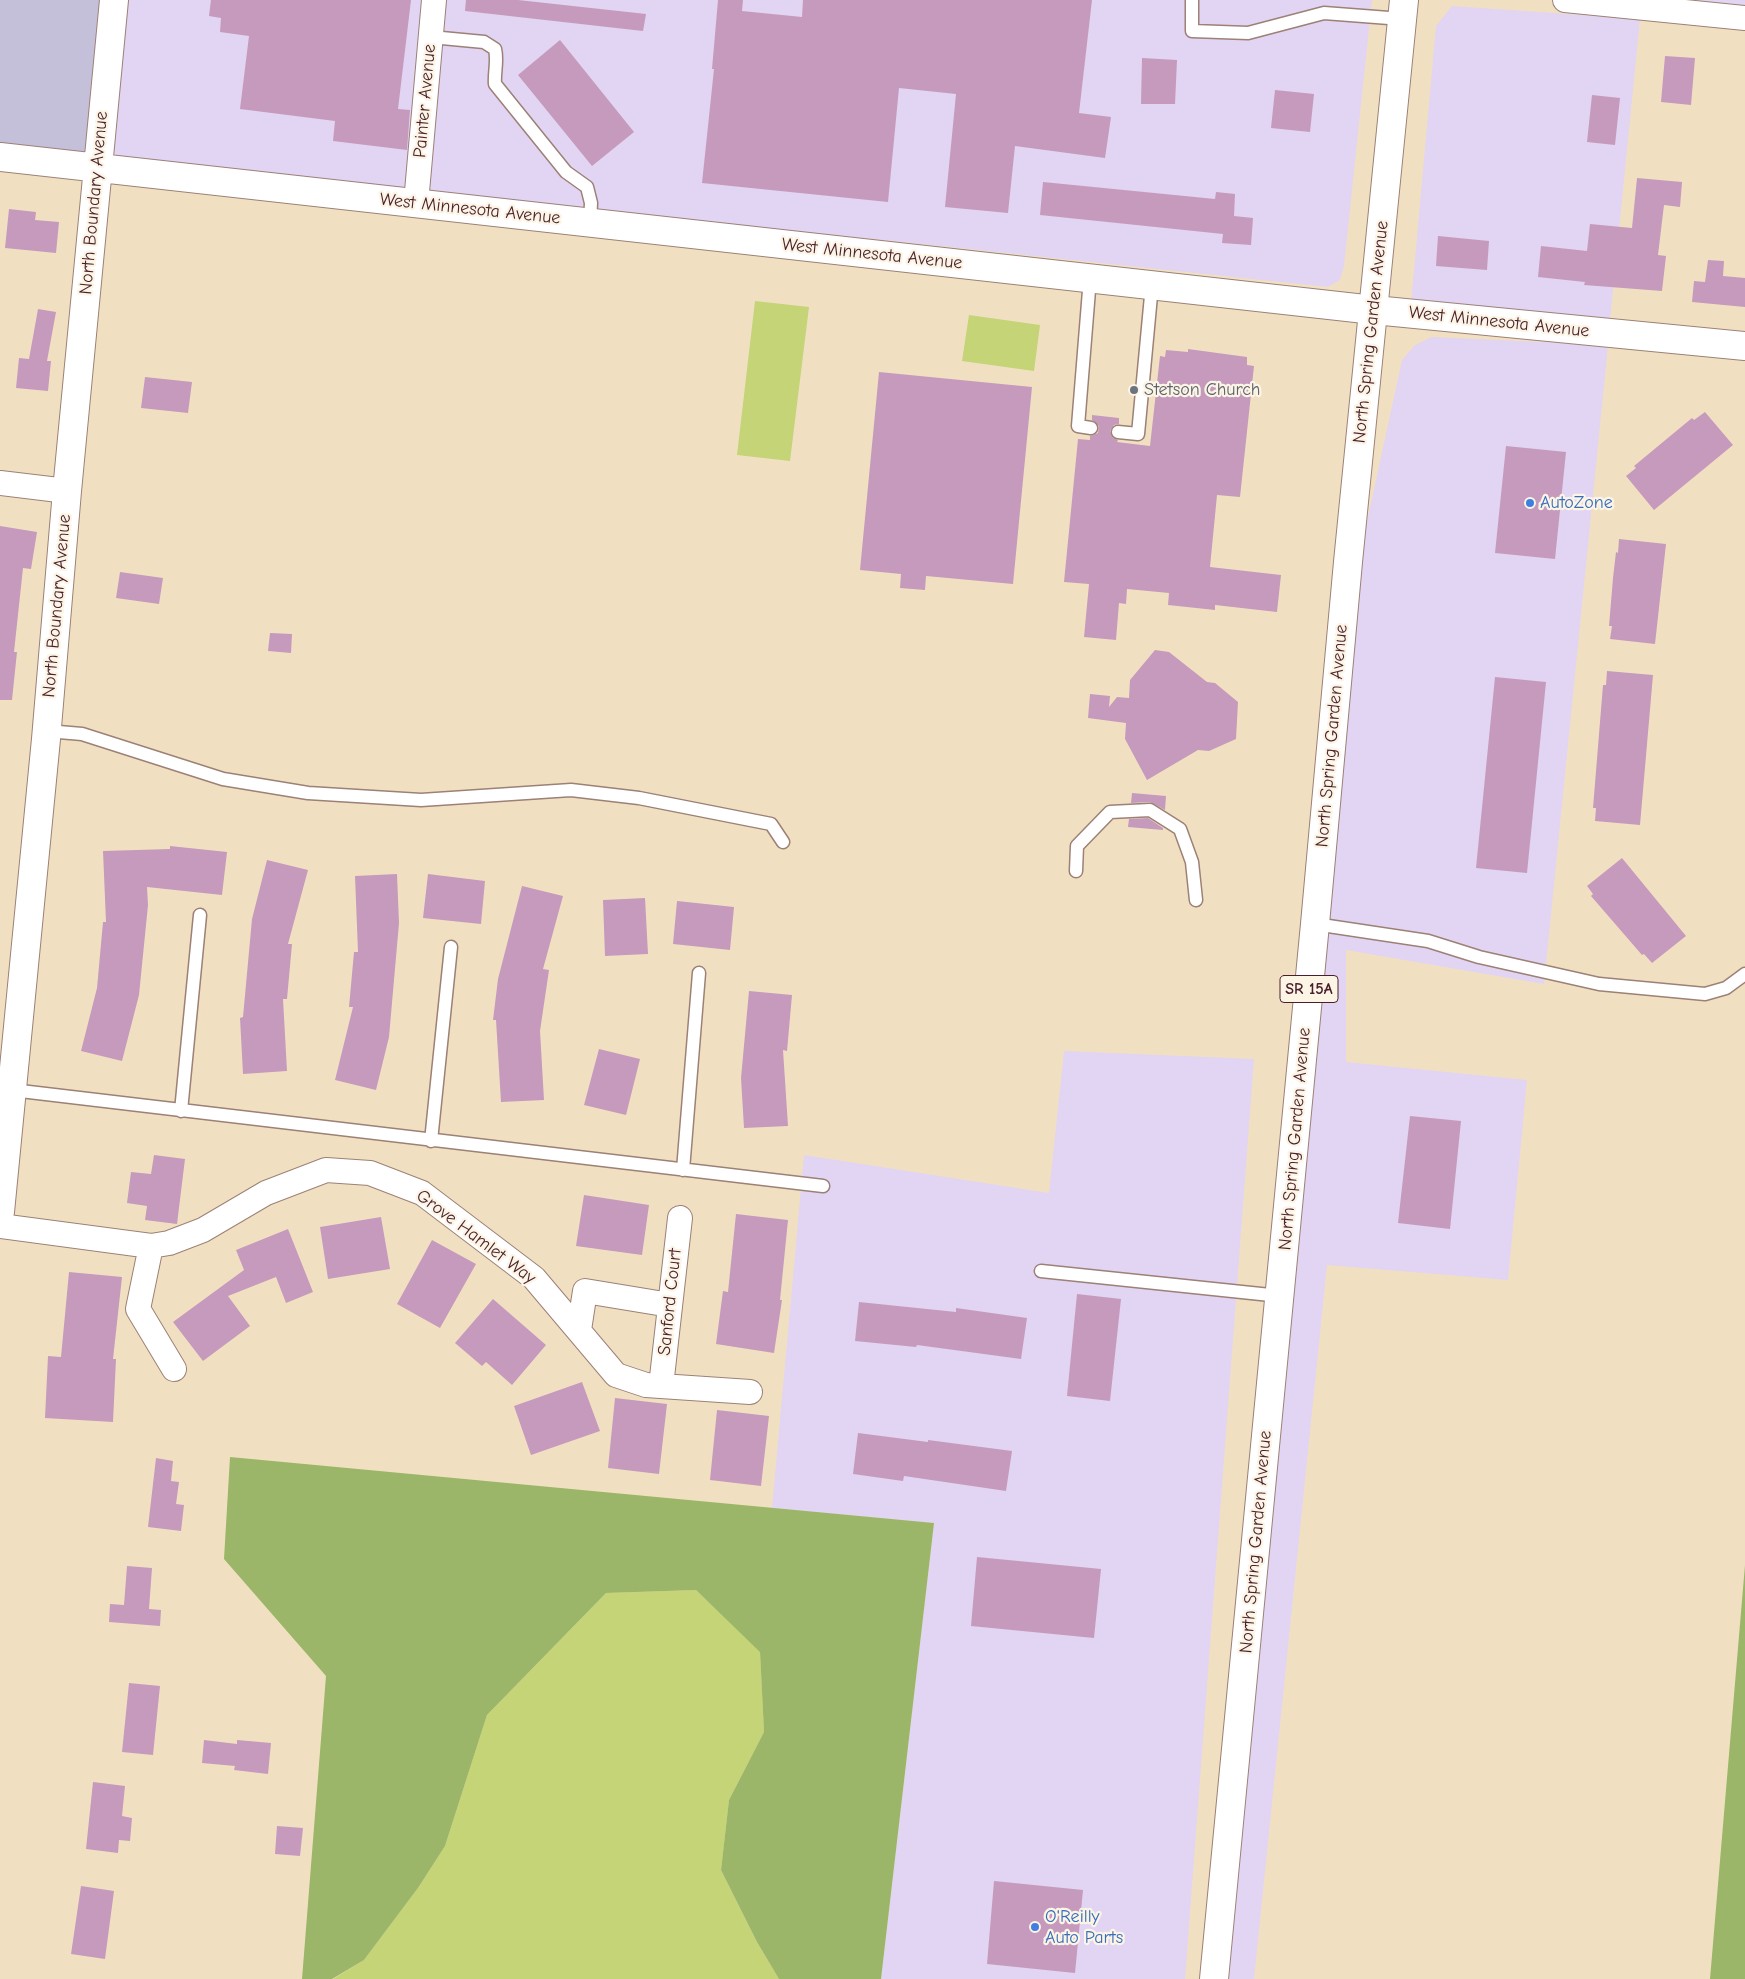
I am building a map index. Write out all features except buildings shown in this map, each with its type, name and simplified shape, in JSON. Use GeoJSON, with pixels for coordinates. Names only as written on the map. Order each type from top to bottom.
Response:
{"type":"FeatureCollection","features":[{"type":"Feature","properties":{"kind":"main road","name":"North Boundary Avenue"},"geometry":{"type":"LineString","coordinates":[[0,1212],[47,732],[67,491],[114,0]]}},
{"type":"Feature","properties":{"kind":"main road","name":"North Spring Garden Avenue"},"geometry":{"type":"LineString","coordinates":[[1214,1979],[1347,572],[1403,9]]}},
{"type":"Feature","properties":{"kind":"main road","name":"West Minnesota Avenue"},"geometry":{"type":"LineString","coordinates":[[0,156],[1374,310],[1745,346]]}},
{"type":"Feature","properties":{"kind":"street","name":"Painter Avenue"},"geometry":{"type":"LineString","coordinates":[[416,203],[434,0]]}},
{"type":"Feature","properties":{"kind":"street"},"geometry":{"type":"LineString","coordinates":[[1565,0],[1745,18]]}},
{"type":"Feature","properties":{"kind":"street"},"geometry":{"type":"LineString","coordinates":[[0,484],[67,491]]}},
{"type":"Feature","properties":{"kind":"street","name":"Grove Hamlet Way"},"geometry":{"type":"LineString","coordinates":[[0,1226],[151,1246],[169,1243],[203,1230],[266,1193],[326,1170],[370,1173],[422,1193],[534,1278],[616,1375],[646,1385],[750,1392]]}},
{"type":"Feature","properties":{"kind":"street","name":"Sanford Court"},"geometry":{"type":"LineString","coordinates":[[661,1386],[680,1218]]}},
{"type":"Feature","properties":{"kind":"street"},"geometry":{"type":"LineString","coordinates":[[151,1246],[138,1309],[174,1369]]}},
{"type":"Feature","properties":{"kind":"street"},"geometry":{"type":"LineString","coordinates":[[579,1330],[585,1291],[670,1305]]}},
{"type":"Feature","properties":{"kind":"lane"},"geometry":{"type":"LineString","coordinates":[[1192,0],[1192,31],[1248,33],[1324,13],[1403,9]]}},
{"type":"Feature","properties":{"kind":"lane"},"geometry":{"type":"LineString","coordinates":[[431,36],[484,42],[495,49],[498,58],[494,73],[495,84],[566,172],[587,187],[591,203],[590,222]]}},
{"type":"Feature","properties":{"kind":"lane"},"geometry":{"type":"LineString","coordinates":[[1090,278],[1078,426],[1091,428]]}},
{"type":"Feature","properties":{"kind":"lane"},"geometry":{"type":"LineString","coordinates":[[1118,432],[1138,434],[1152,285]]}},
{"type":"Feature","properties":{"kind":"lane"},"geometry":{"type":"LineString","coordinates":[[47,732],[82,734],[223,779],[308,793],[422,800],[571,790],[639,798],[771,824],[783,842]]}},
{"type":"Feature","properties":{"kind":"lane"},"geometry":{"type":"LineString","coordinates":[[1076,871],[1077,846],[1110,812],[1150,810],[1180,829],[1192,862],[1196,900]]}},
{"type":"Feature","properties":{"kind":"lane"},"geometry":{"type":"LineString","coordinates":[[181,1111],[200,915]]}},
{"type":"Feature","properties":{"kind":"lane"},"geometry":{"type":"LineString","coordinates":[[1315,924],[1428,941],[1479,957],[1599,984],[1705,994],[1726,988],[1745,974]]}},
{"type":"Feature","properties":{"kind":"lane"},"geometry":{"type":"LineString","coordinates":[[431,1141],[451,947]]}},
{"type":"Feature","properties":{"kind":"lane"},"geometry":{"type":"LineString","coordinates":[[683,1170],[700,973]]}},
{"type":"Feature","properties":{"kind":"lane"},"geometry":{"type":"LineString","coordinates":[[12,1090],[823,1186]]}},
{"type":"Feature","properties":{"kind":"lane"},"geometry":{"type":"LineString","coordinates":[[1041,1270],[1280,1296]]}},
{"type":"Feature","properties":{"kind":"shaded area"},"geometry":{"type":"Polygon","coordinates":[[[0,0],[104,0],[87,154],[0,144],[0,0]]]}},
{"type":"Feature","properties":{"kind":"shaded area"},"geometry":{"type":"Polygon","coordinates":[[[125,0],[423,0],[406,190],[109,156],[125,0]]]}},
{"type":"Feature","properties":{"kind":"shaded area"},"geometry":{"type":"Polygon","coordinates":[[[445,0],[1372,0],[1344,266],[1340,280],[1328,287],[428,192],[445,0]]]}},
{"type":"Feature","properties":{"kind":"shaded area"},"geometry":{"type":"Polygon","coordinates":[[[1691,0],[1745,0],[1745,5],[1691,0]]]}},
{"type":"Feature","properties":{"kind":"shaded area"},"geometry":{"type":"Polygon","coordinates":[[[1452,6],[1640,19],[1610,320],[1411,303],[1436,26],[1452,6]]]}},
{"type":"Feature","properties":{"kind":"shaded area"},"geometry":{"type":"Polygon","coordinates":[[[1432,337],[1608,345],[1544,984],[1346,950],[1346,1062],[1527,1080],[1508,1280],[1327,1265],[1254,1979],[1225,1979],[1358,563],[1402,360],[1415,345],[1432,337]]]}},
{"type":"Feature","properties":{"kind":"shaded area"},"geometry":{"type":"Polygon","coordinates":[[[1064,1051],[1254,1059],[1185,1979],[881,1979],[934,1523],[772,1508],[804,1155],[1049,1193],[1064,1051]]]}},
{"type":"Feature","properties":{"kind":"green space"},"geometry":{"type":"Polygon","coordinates":[[[755,301],[809,307],[790,461],[737,455],[755,301]]]}},
{"type":"Feature","properties":{"kind":"green space"},"geometry":{"type":"Polygon","coordinates":[[[969,315],[1040,325],[1034,371],[962,361],[969,315]]]}},
{"type":"Feature","properties":{"kind":"green space"},"geometry":{"type":"Polygon","coordinates":[[[230,1457],[934,1523],[881,1979],[779,1979],[757,1942],[721,1870],[729,1800],[764,1732],[760,1652],[696,1590],[606,1593],[487,1715],[445,1846],[418,1888],[364,1960],[332,1979],[302,1979],[326,1676],[224,1559],[230,1457]]]}},
{"type":"Feature","properties":{"kind":"green space"},"geometry":{"type":"Polygon","coordinates":[[[1745,1565],[1745,1979],[1710,1979],[1745,1565]]]}},
{"type":"Feature","properties":{"kind":"green space"},"geometry":{"type":"Polygon","coordinates":[[[696,1590],[760,1651],[764,1732],[729,1800],[721,1870],[757,1942],[779,1979],[333,1979],[364,1960],[418,1888],[445,1846],[487,1715],[606,1593],[696,1590]]]}},
{"type":"Feature","properties":{"kind":"place","name":"Stetson Church"},"geometry":{"type":"Point","coordinates":[1134,390]}},
{"type":"Feature","properties":{"kind":"place","name":"AutoZone"},"geometry":{"type":"Point","coordinates":[1530,503]}},
{"type":"Feature","properties":{"kind":"place","name":"O'Reilly Auto Parts"},"geometry":{"type":"Point","coordinates":[1035,1927]}}]}
